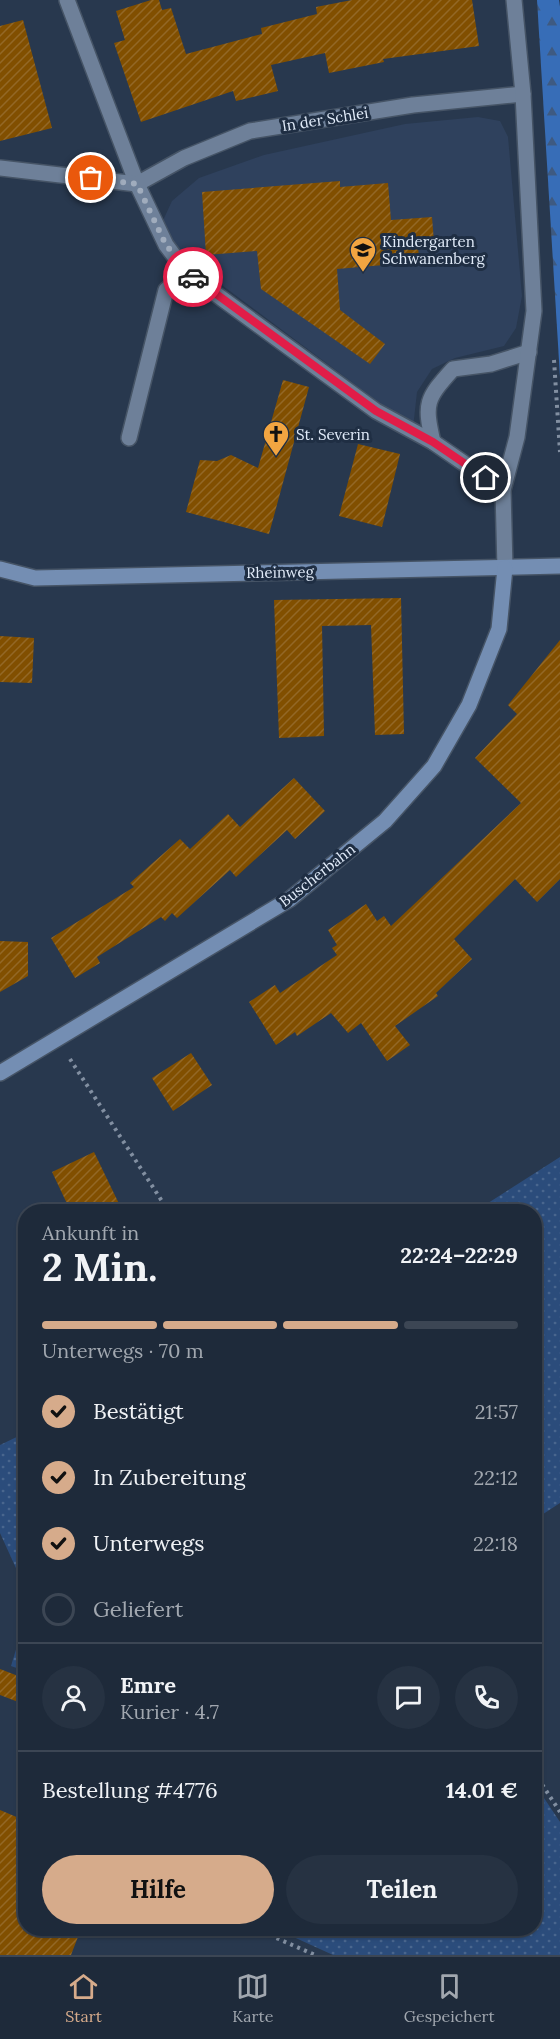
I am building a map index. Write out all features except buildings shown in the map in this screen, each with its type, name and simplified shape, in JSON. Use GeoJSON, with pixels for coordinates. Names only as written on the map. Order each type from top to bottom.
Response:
{"type":"FeatureCollection","features":[{"type":"Feature","properties":{"kind":"main road","name":"Rheinweg"},"geometry":{"type":"LineString","coordinates":[[0,569],[35,578],[560,566]]}},
{"type":"Feature","properties":{"kind":"main road","name":"Buscherbahn"},"geometry":{"type":"LineString","coordinates":[[0,1073],[290,899],[385,821],[434,766],[469,705],[499,629],[505,568]]}},
{"type":"Feature","properties":{"kind":"street"},"geometry":{"type":"LineString","coordinates":[[67,0],[137,184],[166,245],[187,273],[376,411],[433,442],[503,490]]}},
{"type":"Feature","properties":{"kind":"street"},"geometry":{"type":"LineString","coordinates":[[505,568],[503,490],[517,437],[534,311],[523,94],[514,0]]}},
{"type":"Feature","properties":{"kind":"street","name":"In der Schlei"},"geometry":{"type":"LineString","coordinates":[[137,184],[184,158],[250,131],[413,105],[523,94]]}},
{"type":"Feature","properties":{"kind":"street"},"geometry":{"type":"LineString","coordinates":[[0,168],[137,184]]}},
{"type":"Feature","properties":{"kind":"street"},"geometry":{"type":"LineString","coordinates":[[129,438],[166,290],[187,273]]}},
{"type":"Feature","properties":{"kind":"street"},"geometry":{"type":"LineString","coordinates":[[433,442],[427,417],[428,399],[453,369],[491,364],[528,352]]}},
{"type":"Feature","properties":{"kind":"path"},"geometry":{"type":"LineString","coordinates":[[555,374],[560,377]]}},
{"type":"Feature","properties":{"kind":"path"},"geometry":{"type":"LineString","coordinates":[[57,1040],[164,1204]]}},
{"type":"Feature","properties":{"kind":"path"},"geometry":{"type":"LineString","coordinates":[[542,1784],[560,1812]]}},
{"type":"Feature","properties":{"kind":"path"},"geometry":{"type":"LineString","coordinates":[[272,1936],[315,1955]]}},
{"type":"Feature","properties":{"kind":"shaded area","name":"Kindergarten Schwanenberg"},"geometry":{"type":"Polygon","coordinates":[[[478,117],[500,121],[508,137],[522,296],[516,328],[504,346],[455,358],[432,369],[417,392],[413,428],[175,250],[160,227],[172,201],[199,178],[264,155],[405,124],[478,117]]]}},
{"type":"Feature","properties":{"kind":"shaded area"},"geometry":{"type":"Polygon","coordinates":[[[560,1157],[560,1503],[542,1515],[542,1204],[487,1204],[560,1157]]]}},
{"type":"Feature","properties":{"kind":"shaded area"},"geometry":{"type":"Polygon","coordinates":[[[18,1436],[18,1573],[0,1533],[0,1445],[18,1436]]]}},
{"type":"Feature","properties":{"kind":"shaded area"},"geometry":{"type":"Polygon","coordinates":[[[18,1643],[18,1668],[11,1666],[18,1643]]]}},
{"type":"Feature","properties":{"kind":"shaded area"},"geometry":{"type":"Polygon","coordinates":[[[542,1795],[560,1822],[560,1955],[333,1955],[291,1936],[542,1936],[542,1795]]]}},
{"type":"Feature","properties":{"kind":"green space"},"geometry":{"type":"Polygon","coordinates":[[[537,0],[559,0],[560,7],[560,377],[537,0]]]}},
{"type":"Feature","properties":{"kind":"way so far"},"geometry":{"type":"LineString","coordinates":[[91,178],[137,184],[166,245],[187,273],[193,277]]}},
{"type":"Feature","properties":{"kind":"place","name":"Kindergarten Schwanenberg"},"geometry":{"type":"Point","coordinates":[363,273]}},
{"type":"Feature","properties":{"kind":"place","name":"St. Severin"},"geometry":{"type":"Point","coordinates":[276,457]}},
{"type":"Feature","properties":{"kind":"route"},"geometry":{"type":"LineString","coordinates":[[193,277],[376,411],[433,442],[486,478]]}}]}
